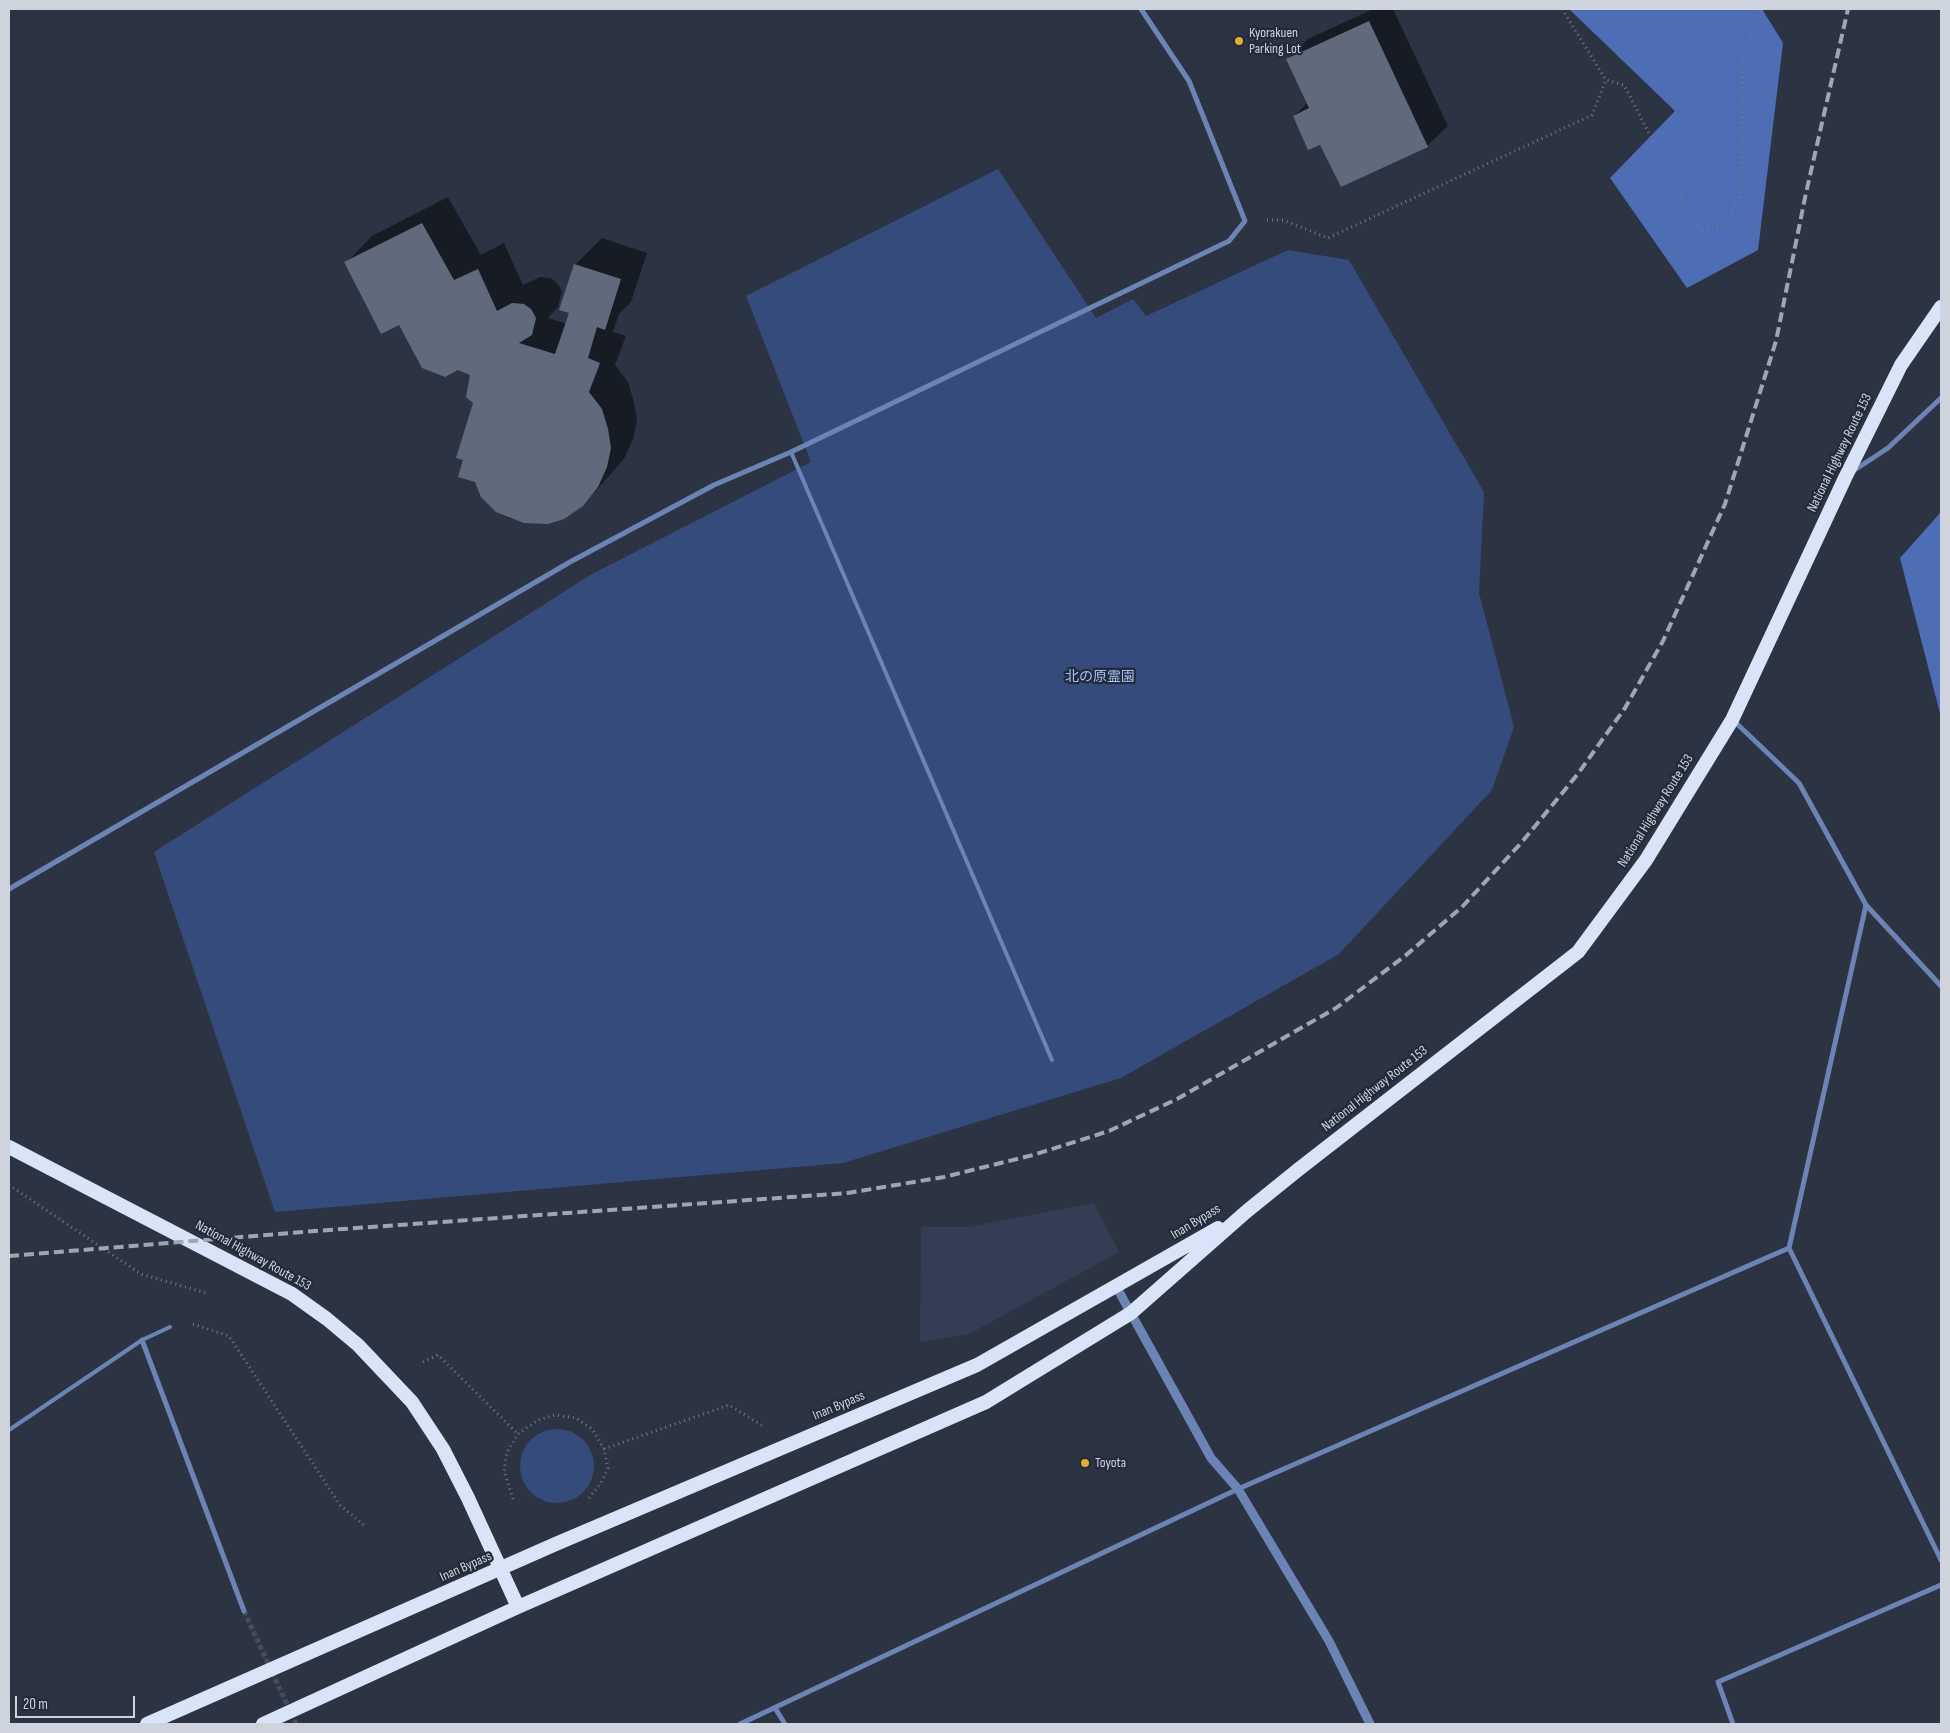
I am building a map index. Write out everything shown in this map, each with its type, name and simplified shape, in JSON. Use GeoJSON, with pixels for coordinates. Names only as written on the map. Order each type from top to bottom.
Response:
{"type":"FeatureCollection","features":[{"type":"Feature","properties":{"kind":"highway","name":"National Highway Route 153"},"geometry":{"type":"LineString","coordinates":[[1247,1211],[1578,952],[1646,860],[1732,720],[1844,478],[1901,365],[1941,307]]}},
{"type":"Feature","properties":{"kind":"highway","name":"National Highway Route 153"},"geometry":{"type":"LineString","coordinates":[[9,1147],[292,1294],[327,1319],[389,1376],[412,1402],[443,1449],[518,1608]]}},
{"type":"Feature","properties":{"kind":"highway","name":"Inan Bypass"},"geometry":{"type":"LineString","coordinates":[[147,1724],[500,1569],[977,1366],[1117,1288],[1247,1211]]}},
{"type":"Feature","properties":{"kind":"highway","name":"Inan Bypass"},"geometry":{"type":"LineString","coordinates":[[263,1724],[518,1608],[986,1402],[1131,1313],[1247,1211]]}},
{"type":"Feature","properties":{"kind":"street"},"geometry":{"type":"LineString","coordinates":[[9,889],[570,562],[714,485],[791,452],[1229,241],[1244,221],[1189,81],[1141,9]]}},
{"type":"Feature","properties":{"kind":"street"},"geometry":{"type":"LineString","coordinates":[[1844,478],[1888,448],[1941,398]]}},
{"type":"Feature","properties":{"kind":"street"},"geometry":{"type":"LineString","coordinates":[[1732,720],[1799,783],[1866,905],[1941,986]]}},
{"type":"Feature","properties":{"kind":"street"},"geometry":{"type":"LineString","coordinates":[[1866,905],[1788,1248],[1941,1560]]}},
{"type":"Feature","properties":{"kind":"street"},"geometry":{"type":"LineString","coordinates":[[740,1724],[1238,1489],[1788,1248]]}},
{"type":"Feature","properties":{"kind":"street"},"geometry":{"type":"LineString","coordinates":[[1117,1288],[1211,1458],[1238,1489],[1329,1640],[1370,1724]]}},
{"type":"Feature","properties":{"kind":"street"},"geometry":{"type":"LineString","coordinates":[[142,1340],[244,1611]]}},
{"type":"Feature","properties":{"kind":"street"},"geometry":{"type":"LineString","coordinates":[[1733,1724],[1718,1682],[1941,1585]]}},
{"type":"Feature","properties":{"kind":"street"},"geometry":{"type":"LineString","coordinates":[[775,1708],[785,1724]]}},
{"type":"Feature","properties":{"kind":"lane"},"geometry":{"type":"LineString","coordinates":[[791,452],[1052,1060]]}},
{"type":"Feature","properties":{"kind":"lane"},"geometry":{"type":"LineString","coordinates":[[9,1430],[142,1340],[170,1327]]}},
{"type":"Feature","properties":{"kind":"path"},"geometry":{"type":"LineString","coordinates":[[1562,9],[1606,80],[1624,85],[1700,232],[1725,226],[1741,192],[1743,56],[1763,9]]}},
{"type":"Feature","properties":{"kind":"path"},"geometry":{"type":"LineString","coordinates":[[1244,221],[1283,220],[1328,238],[1592,115],[1606,80]]}},
{"type":"Feature","properties":{"kind":"path"},"geometry":{"type":"LineString","coordinates":[[9,1185],[142,1274],[206,1293]]}},
{"type":"Feature","properties":{"kind":"path"},"geometry":{"type":"LineString","coordinates":[[170,1327],[196,1324],[229,1336],[340,1505],[365,1526]]}},
{"type":"Feature","properties":{"kind":"path"},"geometry":{"type":"LineString","coordinates":[[424,1362],[438,1355],[518,1434]]}},
{"type":"Feature","properties":{"kind":"path"},"geometry":{"type":"LineString","coordinates":[[604,1449],[729,1405],[763,1427]]}},
{"type":"Feature","properties":{"kind":"path"},"geometry":{"type":"LineString","coordinates":[[512,1499],[504,1471],[507,1452],[518,1434],[538,1420],[555,1415],[576,1418],[592,1429],[604,1449],[608,1468],[602,1483],[583,1506]]}},
{"type":"Feature","properties":{"kind":"shaded area"},"geometry":{"type":"Polygon","coordinates":[[[1569,9],[1762,9],[1783,43],[1758,250],[1687,288],[1610,178],[1675,111],[1569,9]]]}},
{"type":"Feature","properties":{"kind":"shaded area"},"geometry":{"type":"Polygon","coordinates":[[[1941,512],[1941,717],[1900,558],[1941,512]]]}},
{"type":"Feature","properties":{"kind":"shaded area"},"geometry":{"type":"Polygon","coordinates":[[[1094,1203],[1119,1252],[969,1334],[920,1342],[921,1227],[968,1227],[1094,1203]]]}},
{"type":"Feature","properties":{"kind":"green space","name":"北の原霊園"},"geometry":{"type":"Polygon","coordinates":[[[998,169],[1096,318],[1133,299],[1146,316],[1288,250],[1349,260],[1484,492],[1479,593],[1514,727],[1492,790],[1339,954],[1121,1078],[843,1163],[275,1212],[154,852],[592,574],[811,462],[746,296],[998,169]]]}},
{"type":"Feature","properties":{"kind":"green space"},"geometry":{"type":"Polygon","coordinates":[[[557,1429],[571,1432],[583,1440],[591,1452],[594,1466],[591,1480],[583,1492],[571,1500],[557,1503],[543,1500],[531,1492],[523,1480],[520,1466],[523,1452],[531,1440],[543,1432],[557,1429]]]}},
{"type":"Feature","properties":{"kind":"building"},"geometry":{"type":"Polygon","coordinates":[[[1369,21],[1428,147],[1341,187],[1320,145],[1308,150],[1293,116],[1309,108],[1286,59],[1369,21]]]}},
{"type":"Feature","properties":{"kind":"building"},"geometry":{"type":"Polygon","coordinates":[[[422,223],[454,280],[478,269],[497,311],[512,303],[524,304],[531,309],[536,318],[532,335],[519,343],[555,354],[569,313],[559,310],[574,264],[621,279],[605,330],[597,327],[588,358],[600,363],[589,392],[602,409],[608,429],[611,448],[607,467],[598,487],[583,506],[564,519],[548,524],[524,523],[496,512],[481,497],[475,482],[458,477],[463,460],[456,458],[473,403],[466,397],[470,375],[458,370],[445,377],[422,368],[399,325],[381,334],[344,262],[422,223]]]}},
{"type":"Feature","properties":{"kind":"tunnel"},"geometry":{"type":"LineString","coordinates":[[244,1611],[296,1724]]}},
{"type":"Feature","properties":{"kind":"railway"},"geometry":{"type":"LineString","coordinates":[[9,1256],[315,1231],[848,1193],[944,1177],[1033,1155],[1109,1131],[1177,1099],[1336,1008],[1405,956],[1462,907],[1522,842],[1577,775],[1625,708],[1663,641],[1725,504],[1776,341],[1806,193],[1848,9]]}},
{"type":"Feature","properties":{"kind":"place","name":"Kyorakuen Parking Lot"},"geometry":{"type":"Point","coordinates":[1239,41]}},
{"type":"Feature","properties":{"kind":"place","name":"Toyota"},"geometry":{"type":"Point","coordinates":[1085,1463]}}]}
